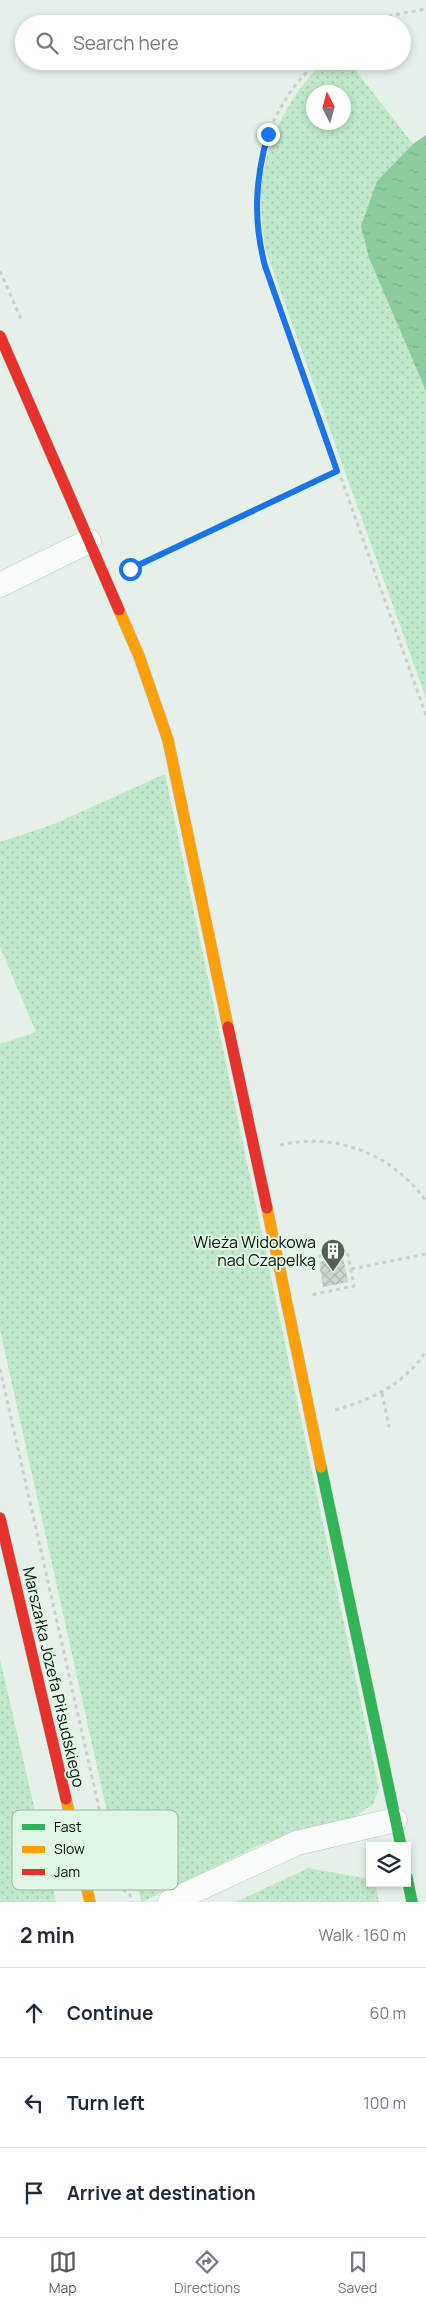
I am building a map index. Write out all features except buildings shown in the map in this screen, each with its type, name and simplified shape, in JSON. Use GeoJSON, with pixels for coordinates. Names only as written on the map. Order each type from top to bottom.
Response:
{"type":"FeatureCollection","features":[{"type":"Feature","properties":{"kind":"street"},"geometry":{"type":"LineString","coordinates":[[0,336],[139,656],[168,740],[400,1842]]}},
{"type":"Feature","properties":{"kind":"street"},"geometry":{"type":"LineString","coordinates":[[0,585],[89,541]]}},
{"type":"Feature","properties":{"kind":"street","name":"Marszałka Józefa Piłsudskiego"},"geometry":{"type":"LineString","coordinates":[[0,1518],[68,1810]]}},
{"type":"Feature","properties":{"kind":"street"},"geometry":{"type":"LineString","coordinates":[[170,1902],[297,1843],[395,1820]]}},
{"type":"Feature","properties":{"kind":"street"},"geometry":{"type":"LineString","coordinates":[[409,1887],[412,1902]]}},
{"type":"Feature","properties":{"kind":"path"},"geometry":{"type":"LineString","coordinates":[[393,15],[426,9]]}},
{"type":"Feature","properties":{"kind":"path"},"geometry":{"type":"LineString","coordinates":[[310,70],[294,88],[268,134],[256,186],[258,240],[265,266],[337,471],[426,715]]}},
{"type":"Feature","properties":{"kind":"path"},"geometry":{"type":"LineString","coordinates":[[130,569],[337,471]]}},
{"type":"Feature","properties":{"kind":"path"},"geometry":{"type":"LineString","coordinates":[[280,1145],[310,1141],[330,1142],[368,1153],[386,1162],[402,1174],[426,1201]]}},
{"type":"Feature","properties":{"kind":"path"},"geometry":{"type":"LineString","coordinates":[[302,1260],[347,1250],[354,1286],[310,1295]]}},
{"type":"Feature","properties":{"kind":"path"},"geometry":{"type":"LineString","coordinates":[[351,1269],[426,1254]]}},
{"type":"Feature","properties":{"kind":"path"},"geometry":{"type":"LineString","coordinates":[[334,1410],[360,1403],[382,1393],[411,1370],[426,1351]]}},
{"type":"Feature","properties":{"kind":"path"},"geometry":{"type":"LineString","coordinates":[[0,1369],[99,1810]]}},
{"type":"Feature","properties":{"kind":"path"},"geometry":{"type":"LineString","coordinates":[[382,1393],[389,1427]]}},
{"type":"Feature","properties":{"kind":"path"},"geometry":{"type":"LineString","coordinates":[[123,1890],[130,1895],[132,1902]]}},
{"type":"Feature","properties":{"kind":"shaded area"},"geometry":{"type":"Polygon","coordinates":[[[316,70],[355,70],[413,144],[377,181],[369,258],[426,391],[426,698],[265,248],[261,212],[263,173],[274,137],[291,103],[316,70]]]}},
{"type":"Feature","properties":{"kind":"shaded area"},"geometry":{"type":"Polygon","coordinates":[[[165,774],[379,1789],[373,1804],[353,1818],[266,1842],[178,1885],[178,1810],[107,1810],[0,1330],[0,1044],[36,1032],[0,947],[0,842],[54,824],[165,774]]]}},
{"type":"Feature","properties":{"kind":"shaded area"},"geometry":{"type":"Polygon","coordinates":[[[0,1659],[35,1810],[12,1810],[12,1890],[53,1890],[56,1902],[0,1902],[0,1659]]]}},
{"type":"Feature","properties":{"kind":"shaded area"},"geometry":{"type":"Polygon","coordinates":[[[308,1868],[366,1878],[366,1887],[376,1887],[379,1902],[236,1902],[308,1868]]]}},
{"type":"Feature","properties":{"kind":"shaded area"},"geometry":{"type":"Polygon","coordinates":[[[138,1890],[167,1890],[142,1902],[138,1890]]]}},
{"type":"Feature","properties":{"kind":"water"},"geometry":{"type":"Polygon","coordinates":[[[426,135],[426,391],[369,258],[361,226],[377,181],[413,144],[426,135]]]}},
{"type":"Feature","properties":{"kind":"traffic: fast"},"geometry":{"type":"LineString","coordinates":[[321,1467],[400,1842]]}},
{"type":"Feature","properties":{"kind":"traffic: fast"},"geometry":{"type":"LineString","coordinates":[[409,1887],[412,1902]]}},
{"type":"Feature","properties":{"kind":"traffic: slow"},"geometry":{"type":"LineString","coordinates":[[119,610],[139,656],[168,740],[228,1027]]}},
{"type":"Feature","properties":{"kind":"traffic: slow"},"geometry":{"type":"LineString","coordinates":[[267,1208],[321,1467]]}},
{"type":"Feature","properties":{"kind":"traffic: slow"},"geometry":{"type":"LineString","coordinates":[[66,1799],[69,1810]]}},
{"type":"Feature","properties":{"kind":"traffic: slow"},"geometry":{"type":"LineString","coordinates":[[87,1890],[90,1902]]}},
{"type":"Feature","properties":{"kind":"traffic: jam"},"geometry":{"type":"LineString","coordinates":[[0,336],[119,610]]}},
{"type":"Feature","properties":{"kind":"traffic: jam"},"geometry":{"type":"LineString","coordinates":[[228,1027],[267,1208]]}},
{"type":"Feature","properties":{"kind":"traffic: jam"},"geometry":{"type":"LineString","coordinates":[[0,1518],[66,1799]]}},
{"type":"Feature","properties":{"kind":"place","name":"Wieża Widokowa nad Czapelką"},"geometry":{"type":"Point","coordinates":[333,1272]}},
{"type":"Feature","properties":{"kind":"route"},"geometry":{"type":"LineString","coordinates":[[130,569],[337,471],[265,266],[258,240],[256,186],[268,134]]}}]}
